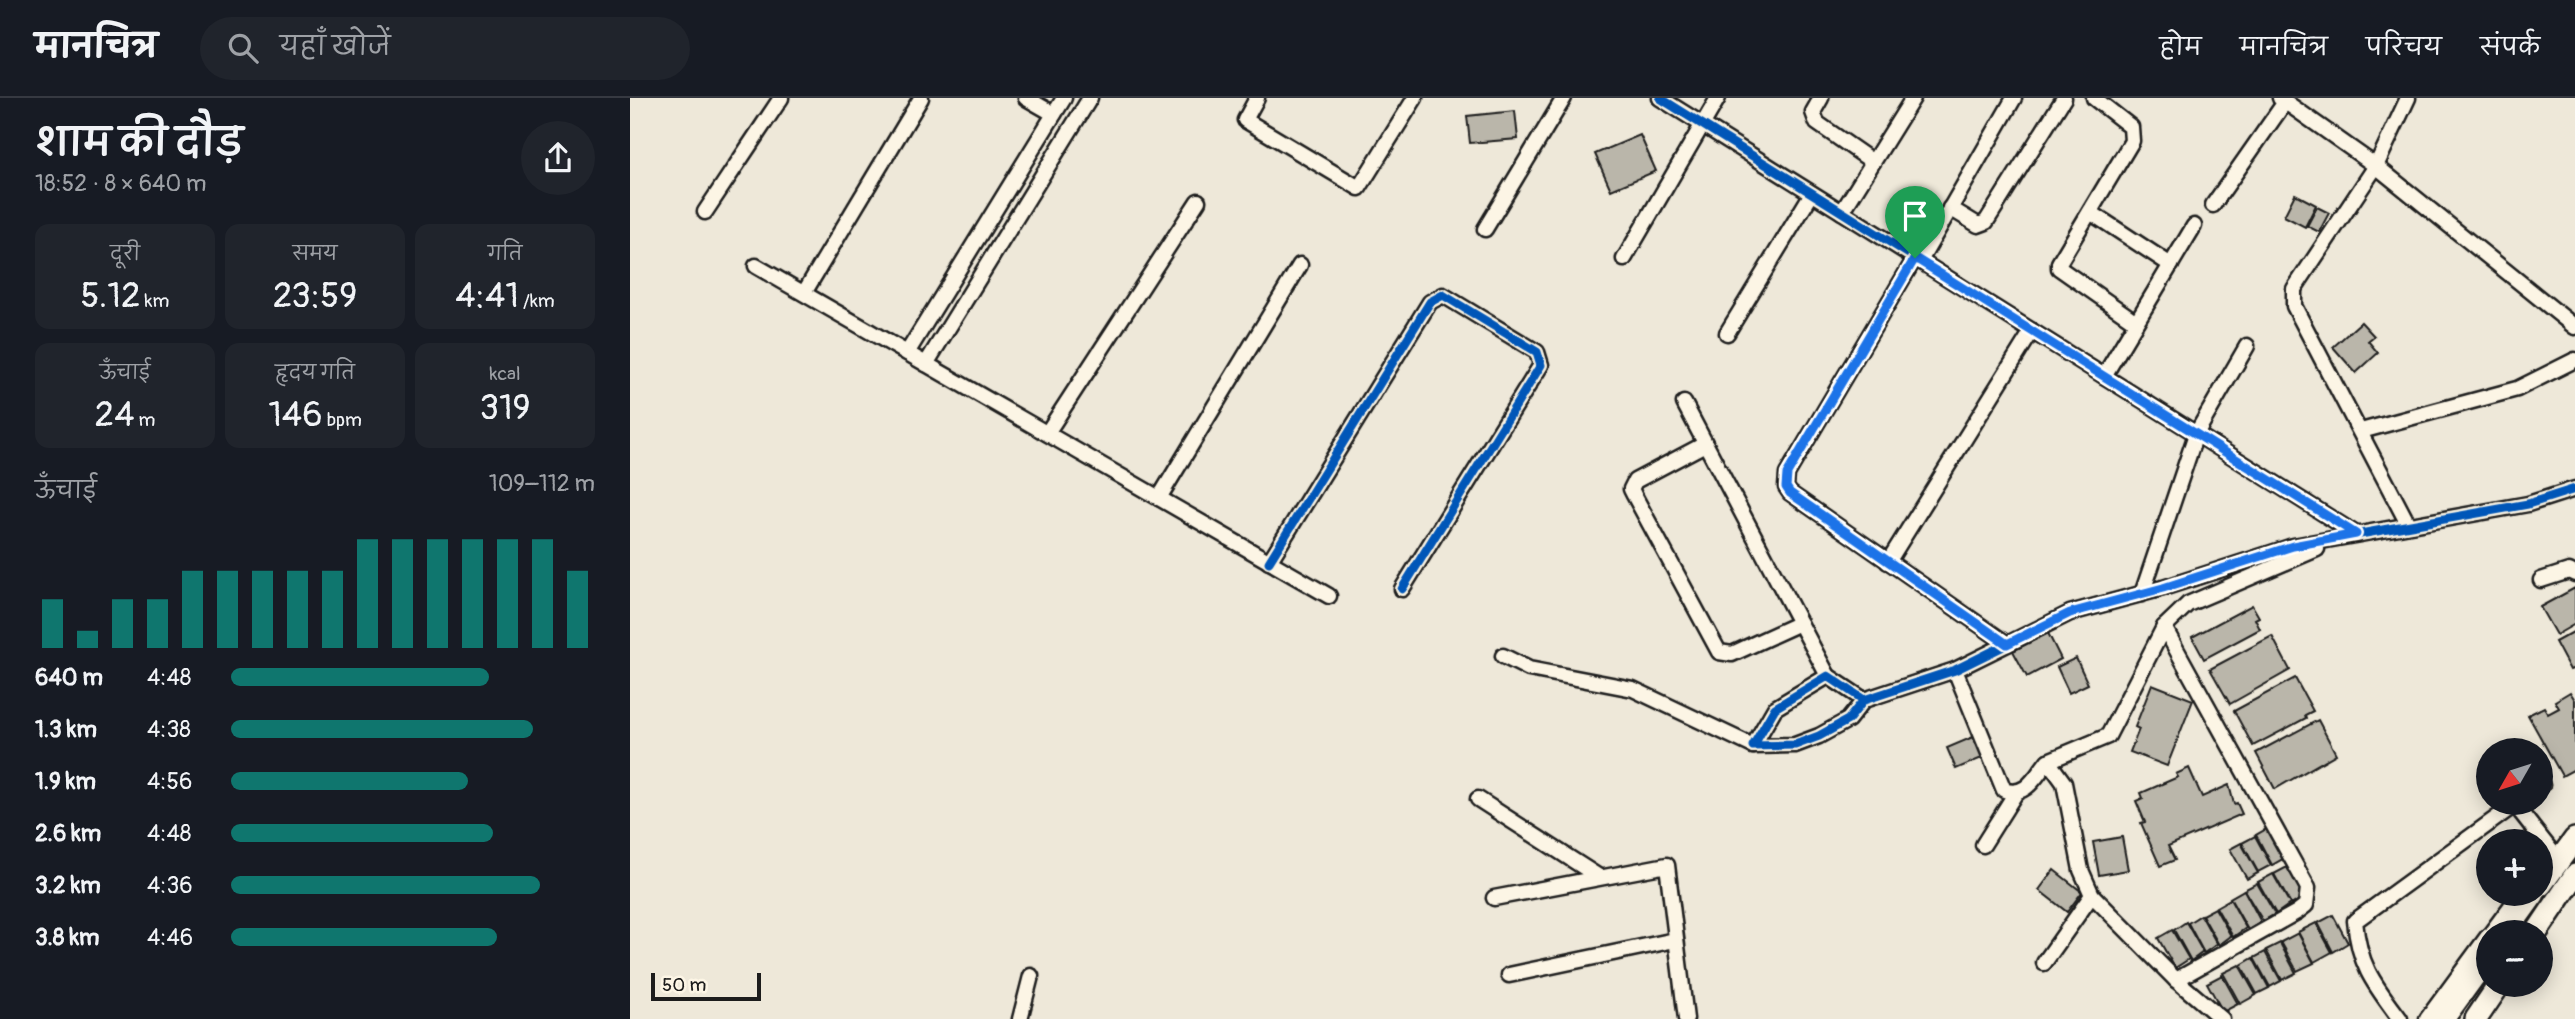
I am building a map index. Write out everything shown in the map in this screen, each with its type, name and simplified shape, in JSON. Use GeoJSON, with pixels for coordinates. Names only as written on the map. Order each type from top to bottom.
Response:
{"type":"FeatureCollection","features":[{"type":"Feature","properties":{"kind":"street"},"geometry":{"type":"LineString","coordinates":[[705,212],[781,98]]}},
{"type":"Feature","properties":{"kind":"street"},"geometry":{"type":"LineString","coordinates":[[804,293],[921,98]]}},
{"type":"Feature","properties":{"kind":"street"},"geometry":{"type":"LineString","coordinates":[[1026,98],[1054,114]]}},
{"type":"Feature","properties":{"kind":"street"},"geometry":{"type":"LineString","coordinates":[[907,353],[1064,98]]}},
{"type":"Feature","properties":{"kind":"street"},"geometry":{"type":"LineString","coordinates":[[926,364],[1090,98]]}},
{"type":"Feature","properties":{"kind":"street"},"geometry":{"type":"LineString","coordinates":[[1257,98],[1245,120],[1359,188],[1415,98]]}},
{"type":"Feature","properties":{"kind":"street"},"geometry":{"type":"LineString","coordinates":[[1485,229],[1564,98]]}},
{"type":"Feature","properties":{"kind":"street"},"geometry":{"type":"LineString","coordinates":[[1660,98],[2356,534]]}},
{"type":"Feature","properties":{"kind":"street"},"geometry":{"type":"LineString","coordinates":[[1624,259],[1718,98]]}},
{"type":"Feature","properties":{"kind":"street"},"geometry":{"type":"LineString","coordinates":[[1821,98],[1813,111],[1817,123],[1873,162]]}},
{"type":"Feature","properties":{"kind":"street"},"geometry":{"type":"LineString","coordinates":[[1842,212],[1913,98]]}},
{"type":"Feature","properties":{"kind":"street"},"geometry":{"type":"LineString","coordinates":[[2007,644],[1790,493],[1785,480],[2014,98]]}},
{"type":"Feature","properties":{"kind":"street"},"geometry":{"type":"LineString","coordinates":[[1950,208],[1978,225],[1986,222],[2064,98]]}},
{"type":"Feature","properties":{"kind":"street"},"geometry":{"type":"LineString","coordinates":[[2094,98],[2131,127],[2132,141],[2059,263],[2059,268],[2136,322]]}},
{"type":"Feature","properties":{"kind":"street"},"geometry":{"type":"LineString","coordinates":[[2408,98],[2375,166],[2292,296],[2294,306],[2408,524]]}},
{"type":"Feature","properties":{"kind":"street"},"geometry":{"type":"LineString","coordinates":[[2213,205],[2283,100],[2375,166],[2575,327]]}},
{"type":"Feature","properties":{"kind":"street"},"geometry":{"type":"LineString","coordinates":[[1727,333],[1811,195]]}},
{"type":"Feature","properties":{"kind":"street"},"geometry":{"type":"LineString","coordinates":[[1047,433],[1198,201]]}},
{"type":"Feature","properties":{"kind":"street"},"geometry":{"type":"LineString","coordinates":[[2090,212],[2171,265]]}},
{"type":"Feature","properties":{"kind":"street"},"geometry":{"type":"LineString","coordinates":[[2104,376],[2194,226]]}},
{"type":"Feature","properties":{"kind":"street"},"geometry":{"type":"LineString","coordinates":[[1159,498],[1300,265]]}},
{"type":"Feature","properties":{"kind":"street"},"geometry":{"type":"LineString","coordinates":[[757,266],[1329,596]]}},
{"type":"Feature","properties":{"kind":"street"},"geometry":{"type":"LineString","coordinates":[[1269,562],[1430,302],[1443,295],[1537,352],[1541,365],[1402,589]]}},
{"type":"Feature","properties":{"kind":"street"},"geometry":{"type":"LineString","coordinates":[[1888,562],[2032,331]]}},
{"type":"Feature","properties":{"kind":"street"},"geometry":{"type":"LineString","coordinates":[[2142,594],[2196,434],[2247,346]]}},
{"type":"Feature","properties":{"kind":"street"},"geometry":{"type":"LineString","coordinates":[[2361,431],[2517,389],[2558,372],[2575,360]]}},
{"type":"Feature","properties":{"kind":"street"},"geometry":{"type":"LineString","coordinates":[[1684,403],[1828,676],[1864,700]]}},
{"type":"Feature","properties":{"kind":"street"},"geometry":{"type":"LineString","coordinates":[[1705,444],[1635,481],[1631,489],[1634,495],[1719,652],[1732,653],[1800,623]]}},
{"type":"Feature","properties":{"kind":"street"},"geometry":{"type":"LineString","coordinates":[[1503,656],[1530,668],[1633,689],[1753,746],[1795,745],[1848,720],[1864,700],[1955,670],[2070,613],[2142,594],[2293,546],[2528,504],[2575,489]]}},
{"type":"Feature","properties":{"kind":"street"},"geometry":{"type":"LineString","coordinates":[[1955,670],[2004,790],[2015,794],[2024,791],[2048,761],[2108,736],[2164,627],[2188,604],[2317,549]]}},
{"type":"Feature","properties":{"kind":"street"},"geometry":{"type":"LineString","coordinates":[[2541,580],[2569,571],[2575,574]]}},
{"type":"Feature","properties":{"kind":"street"},"geometry":{"type":"LineString","coordinates":[[2164,627],[2308,888],[2306,905],[2297,912],[2176,980]]}},
{"type":"Feature","properties":{"kind":"street"},"geometry":{"type":"LineString","coordinates":[[1753,746],[1775,708],[1828,676]]}},
{"type":"Feature","properties":{"kind":"street"},"geometry":{"type":"LineString","coordinates":[[2048,761],[2064,783],[2081,870],[2092,895],[2176,980],[2222,1019]]}},
{"type":"Feature","properties":{"kind":"street"},"geometry":{"type":"LineString","coordinates":[[1983,845],[2015,794]]}},
{"type":"Feature","properties":{"kind":"street"},"geometry":{"type":"LineString","coordinates":[[1478,799],[1599,877]]}},
{"type":"Feature","properties":{"kind":"street"},"geometry":{"type":"LineString","coordinates":[[2400,1019],[2378,990],[2358,952],[2355,921],[2499,816]]}},
{"type":"Feature","properties":{"kind":"street"},"geometry":{"type":"LineString","coordinates":[[2553,869],[2575,839]]}},
{"type":"Feature","properties":{"kind":"street"},"geometry":{"type":"LineString","coordinates":[[1494,898],[1667,865],[1686,1019]]}},
{"type":"Feature","properties":{"kind":"street"},"geometry":{"type":"LineString","coordinates":[[2545,920],[2575,876]]}},
{"type":"Feature","properties":{"kind":"street"},"geometry":{"type":"LineString","coordinates":[[2044,962],[2092,895]]}},
{"type":"Feature","properties":{"kind":"street"},"geometry":{"type":"LineString","coordinates":[[1509,975],[1675,940]]}},
{"type":"Feature","properties":{"kind":"street"},"geometry":{"type":"LineString","coordinates":[[2427,1019],[2476,954]]}},
{"type":"Feature","properties":{"kind":"street"},"geometry":{"type":"LineString","coordinates":[[2443,1019],[2476,974]]}},
{"type":"Feature","properties":{"kind":"street"},"geometry":{"type":"LineString","coordinates":[[1020,1019],[1031,976]]}},
{"type":"Feature","properties":{"kind":"street"},"geometry":{"type":"LineString","coordinates":[[2476,1019],[2491,997]]}},
{"type":"Feature","properties":{"kind":"building"},"geometry":{"type":"Polygon","coordinates":[[[1515,111],[1518,139],[1470,143],[1467,116],[1515,111]]]}},
{"type":"Feature","properties":{"kind":"building"},"geometry":{"type":"Polygon","coordinates":[[[1640,135],[1656,171],[1611,190],[1595,154],[1640,135]]]}},
{"type":"Feature","properties":{"kind":"building"},"geometry":{"type":"Polygon","coordinates":[[[2295,194],[2316,205],[2305,227],[2284,216],[2295,194]]]}},
{"type":"Feature","properties":{"kind":"building"},"geometry":{"type":"Polygon","coordinates":[[[2317,207],[2329,213],[2319,232],[2307,226],[2317,207]]]}},
{"type":"Feature","properties":{"kind":"building"},"geometry":{"type":"Polygon","coordinates":[[[2361,322],[2374,336],[2368,341],[2378,353],[2356,373],[2333,347],[2361,322]]]}},
{"type":"Feature","properties":{"kind":"building"},"geometry":{"type":"Polygon","coordinates":[[[2575,588],[2575,624],[2556,635],[2540,607],[2575,588]]]}},
{"type":"Feature","properties":{"kind":"building"},"geometry":{"type":"Polygon","coordinates":[[[2252,605],[2259,617],[2255,619],[2260,629],[2204,659],[2192,637],[2252,605]]]}},
{"type":"Feature","properties":{"kind":"building"},"geometry":{"type":"Polygon","coordinates":[[[2575,631],[2575,668],[2570,670],[2555,642],[2575,631]]]}},
{"type":"Feature","properties":{"kind":"building"},"geometry":{"type":"Polygon","coordinates":[[[2048,633],[2061,659],[2027,677],[2013,651],[2048,633]]]}},
{"type":"Feature","properties":{"kind":"building"},"geometry":{"type":"Polygon","coordinates":[[[2272,636],[2290,670],[2230,704],[2210,669],[2272,636]]]}},
{"type":"Feature","properties":{"kind":"building"},"geometry":{"type":"Polygon","coordinates":[[[2076,658],[2088,684],[2069,693],[2057,667],[2076,658]]]}},
{"type":"Feature","properties":{"kind":"building"},"geometry":{"type":"Polygon","coordinates":[[[2295,678],[2313,711],[2305,715],[2306,718],[2253,746],[2234,711],[2295,678]]]}},
{"type":"Feature","properties":{"kind":"building"},"geometry":{"type":"Polygon","coordinates":[[[2152,684],[2193,700],[2167,766],[2130,752],[2139,729],[2135,727],[2152,684]]]}},
{"type":"Feature","properties":{"kind":"building"},"geometry":{"type":"Polygon","coordinates":[[[2570,692],[2575,700],[2575,769],[2562,776],[2553,760],[2553,738],[2541,738],[2528,715],[2544,707],[2548,714],[2559,708],[2555,701],[2570,692]]]}},
{"type":"Feature","properties":{"kind":"building"},"geometry":{"type":"Polygon","coordinates":[[[2318,720],[2336,754],[2275,789],[2256,753],[2318,720]]]}},
{"type":"Feature","properties":{"kind":"building"},"geometry":{"type":"Polygon","coordinates":[[[1980,734],[1989,755],[1956,769],[1947,748],[1980,734]]]}},
{"type":"Feature","properties":{"kind":"building"},"geometry":{"type":"Polygon","coordinates":[[[2189,768],[2202,797],[2229,785],[2234,804],[2237,803],[2242,814],[2168,846],[2175,860],[2160,866],[2141,823],[2145,822],[2136,801],[2143,798],[2141,793],[2178,777],[2176,774],[2189,768]]]}},
{"type":"Feature","properties":{"kind":"building"},"geometry":{"type":"Polygon","coordinates":[[[2270,827],[2286,857],[2272,865],[2256,835],[2270,827]]]}},
{"type":"Feature","properties":{"kind":"building"},"geometry":{"type":"Polygon","coordinates":[[[2255,836],[2271,865],[2258,872],[2242,843],[2255,836]]]}},
{"type":"Feature","properties":{"kind":"building"},"geometry":{"type":"Polygon","coordinates":[[[2122,837],[2128,870],[2099,875],[2093,842],[2122,837]]]}},
{"type":"Feature","properties":{"kind":"building"},"geometry":{"type":"Polygon","coordinates":[[[2241,843],[2258,873],[2247,879],[2230,849],[2241,843]]]}},
{"type":"Feature","properties":{"kind":"building"},"geometry":{"type":"Polygon","coordinates":[[[2289,866],[2306,897],[2291,905],[2274,874],[2289,866]]]}},
{"type":"Feature","properties":{"kind":"building"},"geometry":{"type":"Polygon","coordinates":[[[2054,870],[2082,892],[2067,912],[2039,890],[2054,870]]]}},
{"type":"Feature","properties":{"kind":"building"},"geometry":{"type":"Polygon","coordinates":[[[2273,874],[2290,904],[2276,914],[2258,882],[2273,874]]]}},
{"type":"Feature","properties":{"kind":"building"},"geometry":{"type":"Polygon","coordinates":[[[2257,883],[2275,914],[2263,921],[2244,890],[2257,883]]]}},
{"type":"Feature","properties":{"kind":"building"},"geometry":{"type":"Polygon","coordinates":[[[2244,890],[2261,922],[2248,930],[2230,898],[2244,890]]]}},
{"type":"Feature","properties":{"kind":"building"},"geometry":{"type":"Polygon","coordinates":[[[2230,899],[2246,928],[2233,937],[2216,907],[2230,899]]]}},
{"type":"Feature","properties":{"kind":"building"},"geometry":{"type":"Polygon","coordinates":[[[2215,908],[2231,936],[2219,945],[2202,915],[2215,908]]]}},
{"type":"Feature","properties":{"kind":"building"},"geometry":{"type":"Polygon","coordinates":[[[2201,915],[2217,944],[2204,953],[2188,923],[2201,915]]]}},
{"type":"Feature","properties":{"kind":"building"},"geometry":{"type":"Polygon","coordinates":[[[2333,915],[2348,943],[2333,952],[2318,923],[2333,915]]]}},
{"type":"Feature","properties":{"kind":"building"},"geometry":{"type":"Polygon","coordinates":[[[2186,922],[2203,952],[2191,961],[2174,930],[2186,922]]]}},
{"type":"Feature","properties":{"kind":"building"},"geometry":{"type":"Polygon","coordinates":[[[2316,923],[2332,952],[2314,962],[2298,932],[2316,923]]]}},
{"type":"Feature","properties":{"kind":"building"},"geometry":{"type":"Polygon","coordinates":[[[2172,930],[2189,959],[2175,968],[2158,938],[2172,930]]]}},
{"type":"Feature","properties":{"kind":"building"},"geometry":{"type":"Polygon","coordinates":[[[2298,933],[2314,963],[2297,971],[2281,942],[2298,933]]]}},
{"type":"Feature","properties":{"kind":"building"},"geometry":{"type":"Polygon","coordinates":[[[2280,943],[2296,973],[2282,980],[2266,950],[2280,943]]]}},
{"type":"Feature","properties":{"kind":"building"},"geometry":{"type":"Polygon","coordinates":[[[2265,952],[2281,981],[2270,987],[2254,958],[2265,952]]]}},
{"type":"Feature","properties":{"kind":"building"},"geometry":{"type":"Polygon","coordinates":[[[2253,958],[2269,988],[2257,994],[2241,965],[2253,958]]]}},
{"type":"Feature","properties":{"kind":"building"},"geometry":{"type":"Polygon","coordinates":[[[2239,965],[2256,995],[2240,1004],[2223,973],[2239,965]]]}},
{"type":"Feature","properties":{"kind":"building"},"geometry":{"type":"Polygon","coordinates":[[[2222,975],[2238,1004],[2223,1012],[2207,983],[2222,975]]]}},
{"type":"Feature","properties":{"kind":"cycle path"},"geometry":{"type":"LineString","coordinates":[[1660,98],[2356,534]]}},
{"type":"Feature","properties":{"kind":"cycle path"},"geometry":{"type":"LineString","coordinates":[[1269,562],[1430,302],[1443,295],[1537,352],[1541,365],[1402,589]]}},
{"type":"Feature","properties":{"kind":"cycle path"},"geometry":{"type":"LineString","coordinates":[[1864,700],[1828,676],[1775,708],[1753,746],[1795,745],[1819,736],[1848,720],[1864,700],[1955,670],[2070,613],[2163,588],[2293,546],[2528,504],[2575,489]]}},
{"type":"Feature","properties":{"kind":"route"},"geometry":{"type":"LineString","coordinates":[[1915,258],[2356,534],[2293,546],[2163,588],[2070,613],[2007,644],[1790,493],[1786,487],[1787,474],[1915,258]]}}]}
